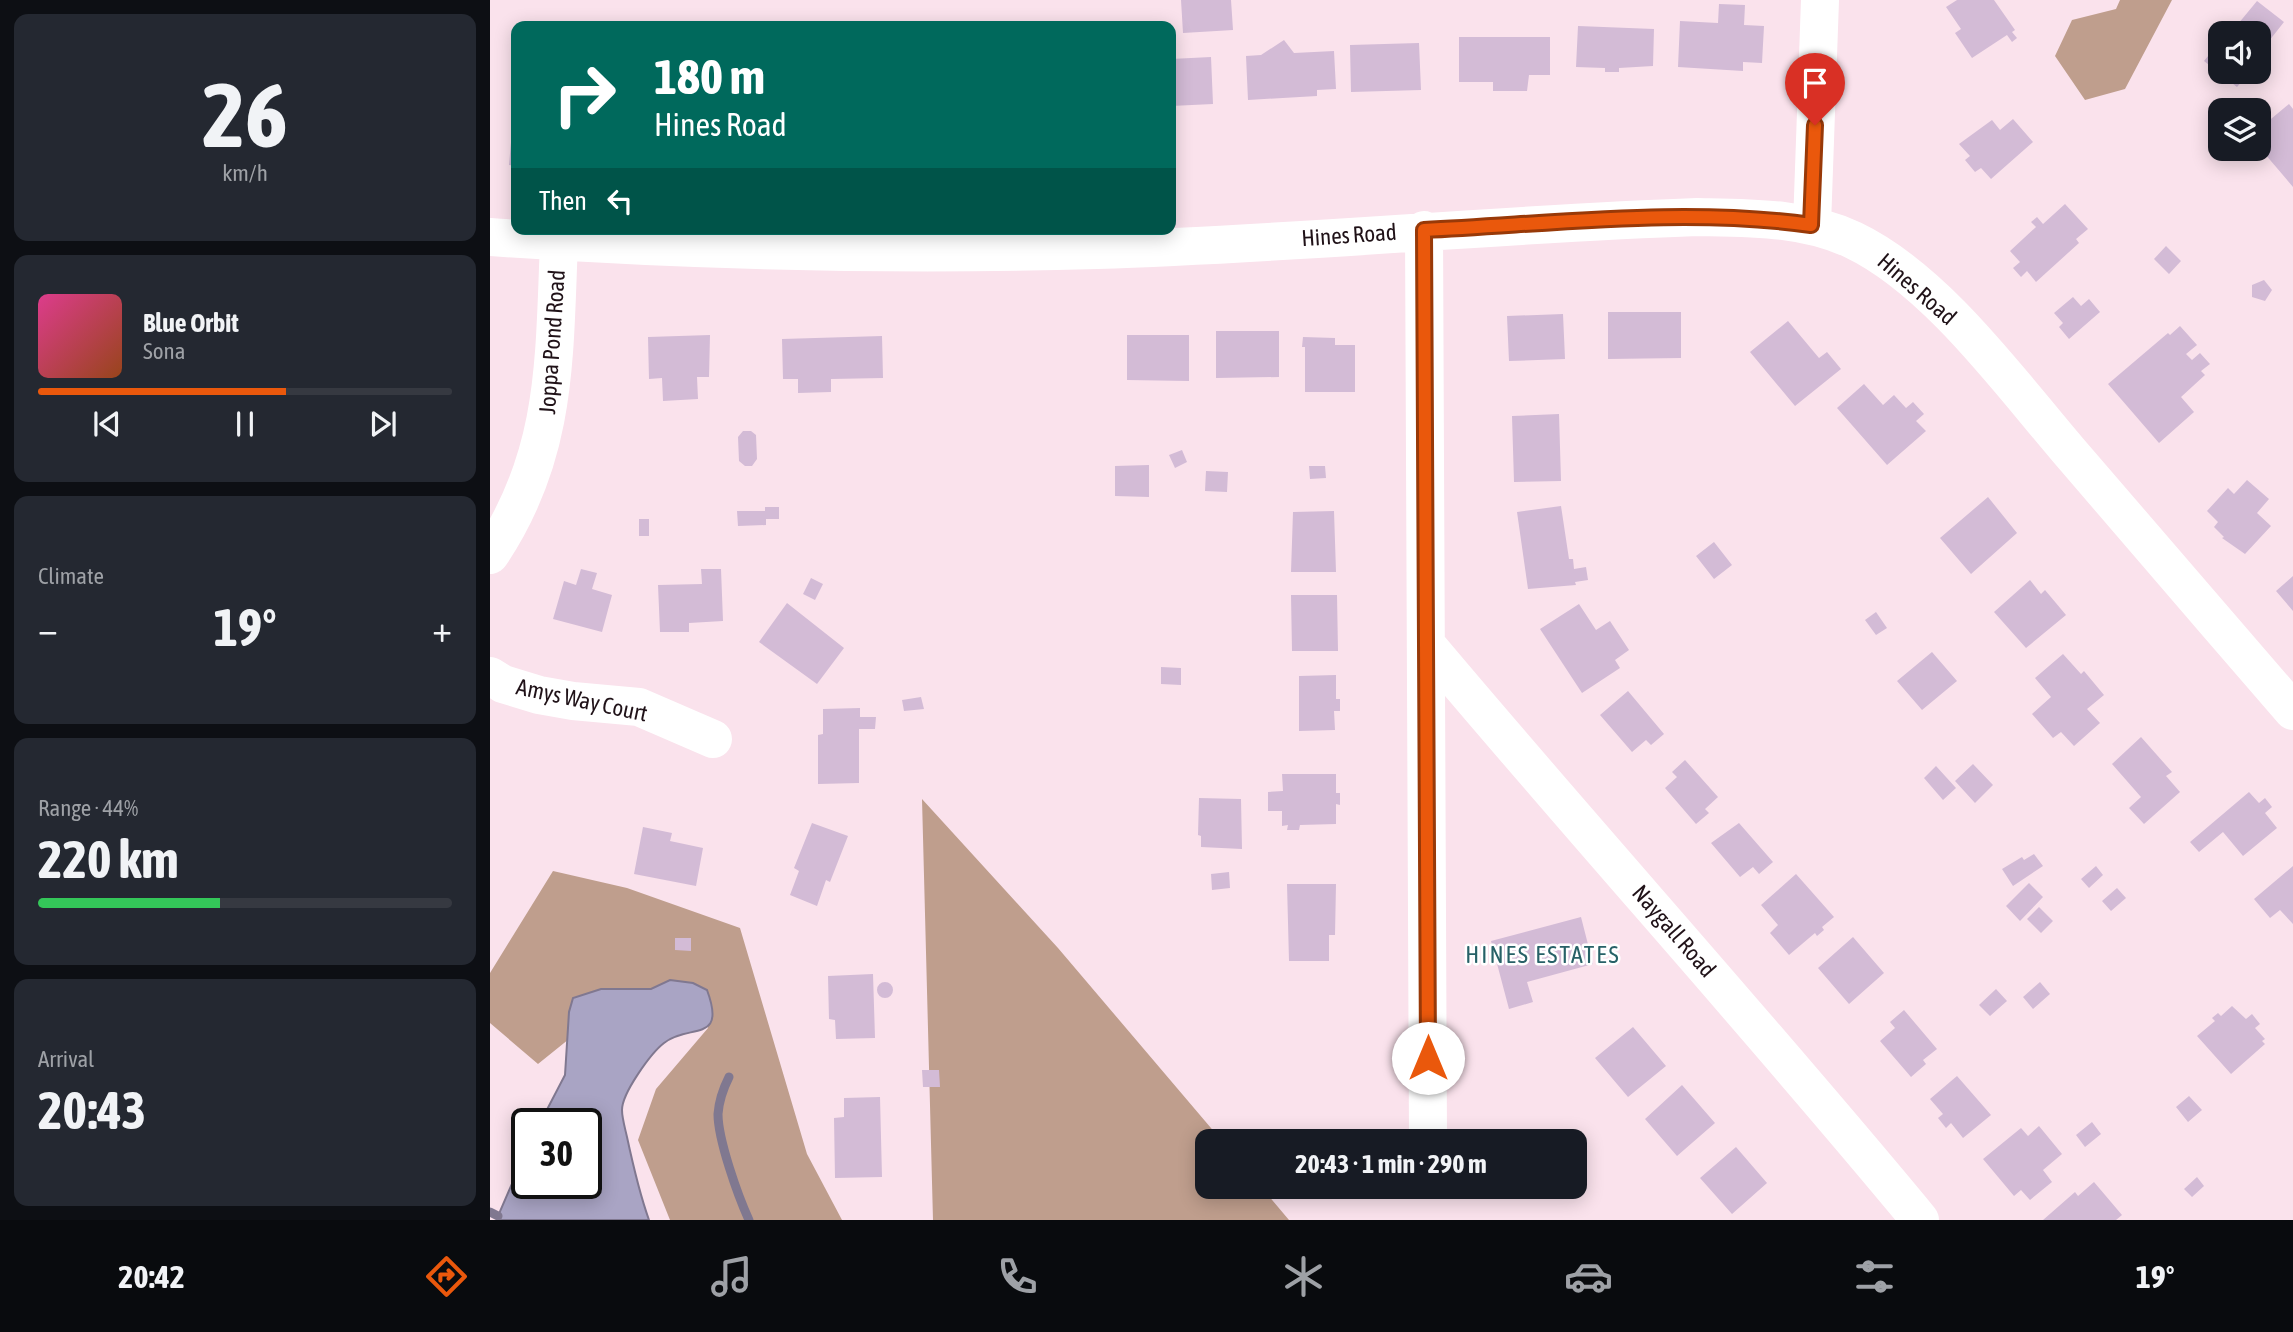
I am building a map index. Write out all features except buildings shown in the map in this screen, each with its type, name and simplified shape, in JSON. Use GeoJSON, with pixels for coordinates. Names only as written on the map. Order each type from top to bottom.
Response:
{"type":"FeatureCollection","features":[{"type":"Feature","properties":{"kind":"street"},"geometry":{"type":"LineString","coordinates":[[1811,225],[1821,0]]}},
{"type":"Feature","properties":{"kind":"street","name":"Hines Road"},"geometry":{"type":"LineString","coordinates":[[490,237],[770,250],[971,252],[1098,250],[1697,217],[1768,219],[1811,225],[1854,240],[1891,262],[1959,324],[2293,710]]}},
{"type":"Feature","properties":{"kind":"street"},"geometry":{"type":"LineString","coordinates":[[1424,230],[1428,1129]]}},
{"type":"Feature","properties":{"kind":"street","name":"Joppa Pond Road"},"geometry":{"type":"LineString","coordinates":[[490,555],[523,498],[544,439],[554,373],[559,242]]}},
{"type":"Feature","properties":{"kind":"street","name":"Naygall Road"},"geometry":{"type":"LineString","coordinates":[[1426,644],[1528,765],[1756,1025],[1920,1220]]}},
{"type":"Feature","properties":{"kind":"street","name":"Amys Way Court"},"geometry":{"type":"LineString","coordinates":[[490,676],[503,684],[540,695],[639,707],[713,739]]}},
{"type":"Feature","properties":{"kind":"shaded area"},"geometry":{"type":"Polygon","coordinates":[[[2120,0],[2172,0],[2125,89],[2085,100],[2055,56],[2072,20],[2116,9],[2120,0]]]}},
{"type":"Feature","properties":{"kind":"shaded area"},"geometry":{"type":"Polygon","coordinates":[[[922,799],[1058,948],[1212,1129],[1195,1129],[1195,1199],[1271,1199],[1289,1220],[933,1220],[922,799]]]}},
{"type":"Feature","properties":{"kind":"shaded area"},"geometry":{"type":"Polygon","coordinates":[[[553,871],[627,888],[740,928],[807,1154],[842,1220],[670,1220],[638,1140],[656,1089],[708,1028],[697,989],[610,1006],[538,1064],[490,1023],[490,973],[553,871]]]}},
{"type":"Feature","properties":{"kind":"shaded area"},"geometry":{"type":"Polygon","coordinates":[[[670,980],[693,983],[707,990],[712,1018],[709,1025],[702,1029],[674,1037],[658,1048],[638,1074],[623,1103],[624,1123],[636,1178],[649,1220],[499,1220],[498,1216],[511,1186],[511,1199],[602,1199],[602,1108],[548,1108],[565,1075],[569,1012],[573,998],[601,989],[651,989],[670,980]]]}},
{"type":"Feature","properties":{"kind":"waterway"},"geometry":{"type":"LineString","coordinates":[[729,1077],[719,1104],[719,1125],[729,1168],[749,1220]]}},
{"type":"Feature","properties":{"kind":"waterway"},"geometry":{"type":"LineString","coordinates":[[490,1212],[498,1216]]}},
{"type":"Feature","properties":{"kind":"district","name":"HINES ESTATES"},"geometry":{"type":"Point","coordinates":[1543,955]}},
{"type":"Feature","properties":{"kind":"route"},"geometry":{"type":"LineString","coordinates":[[1428,1058],[1424,230],[1697,217],[1780,220],[1811,225],[1815,125]]}}]}
